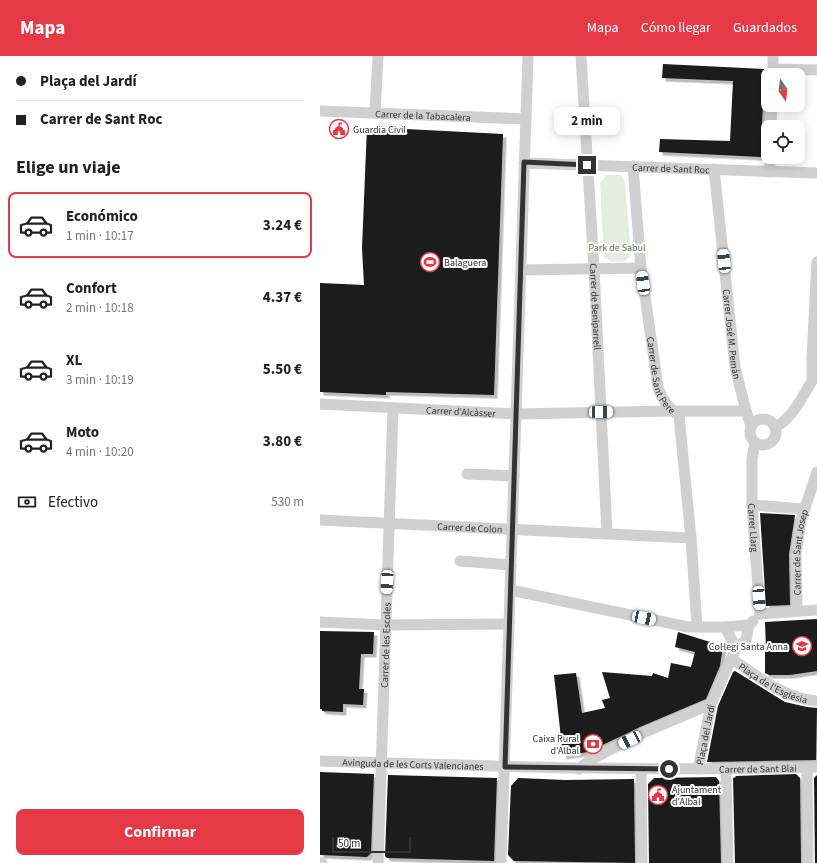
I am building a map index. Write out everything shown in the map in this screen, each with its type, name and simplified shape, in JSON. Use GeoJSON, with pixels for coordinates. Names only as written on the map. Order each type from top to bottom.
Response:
{"type":"FeatureCollection","features":[{"type":"Feature","properties":{"kind":"street"},"geometry":{"type":"LineString","coordinates":[[375,113],[378,56]]}},
{"type":"Feature","properties":{"kind":"street"},"geometry":{"type":"LineString","coordinates":[[501,863],[528,56]]}},
{"type":"Feature","properties":{"kind":"street","name":"Carrer de Beniparrell"},"geometry":{"type":"LineString","coordinates":[[582,56],[607,534]]}},
{"type":"Feature","properties":{"kind":"street"},"geometry":{"type":"LineString","coordinates":[[773,56],[773,68]]}},
{"type":"Feature","properties":{"kind":"street"},"geometry":{"type":"LineString","coordinates":[[805,71],[817,70]]}},
{"type":"Feature","properties":{"kind":"street","name":"Carrer de la Tabacalera"},"geometry":{"type":"LineString","coordinates":[[320,111],[526,119]]}},
{"type":"Feature","properties":{"kind":"street","name":"Carrer de Sant Roc"},"geometry":{"type":"LineString","coordinates":[[524,162],[817,173]]}},
{"type":"Feature","properties":{"kind":"street"},"geometry":{"type":"LineString","coordinates":[[770,164],[770,172]]}},
{"type":"Feature","properties":{"kind":"street","name":"Carrer de Sant Pere"},"geometry":{"type":"LineString","coordinates":[[633,167],[641,268],[658,387],[665,404],[679,416],[691,538],[697,627]]}},
{"type":"Feature","properties":{"kind":"street","name":"Carrer José M. Pemán"},"geometry":{"type":"LineString","coordinates":[[714,169],[735,367],[751,426]]}},
{"type":"Feature","properties":{"kind":"street"},"geometry":{"type":"LineString","coordinates":[[776,427],[784,422],[791,414],[815,380],[812,357],[817,262]]}},
{"type":"Feature","properties":{"kind":"street"},"geometry":{"type":"LineString","coordinates":[[521,270],[641,268]]}},
{"type":"Feature","properties":{"kind":"street","name":"Carrer d'Alcàsser"},"geometry":{"type":"LineString","coordinates":[[320,404],[516,414],[746,411]]}},
{"type":"Feature","properties":{"kind":"street","name":"Carrer de les Escoles"},"geometry":{"type":"LineString","coordinates":[[378,863],[393,408]]}},
{"type":"Feature","properties":{"kind":"street"},"geometry":{"type":"LineString","coordinates":[[766,419],[776,427],[776,436],[771,442],[763,445],[755,442],[750,434],[751,426],[758,420],[766,419]]}},
{"type":"Feature","properties":{"kind":"street","name":"Carrer Llarg"},"geometry":{"type":"LineString","coordinates":[[755,442],[752,459],[752,505],[760,614]]}},
{"type":"Feature","properties":{"kind":"street","name":"Carrer de Sant Josep"},"geometry":{"type":"LineString","coordinates":[[797,611],[796,554],[800,520],[817,472]]}},
{"type":"Feature","properties":{"kind":"street"},"geometry":{"type":"LineString","coordinates":[[467,474],[514,476]]}},
{"type":"Feature","properties":{"kind":"street"},"geometry":{"type":"LineString","coordinates":[[752,505],[804,509]]}},
{"type":"Feature","properties":{"kind":"street","name":"Carrer de Colon"},"geometry":{"type":"LineString","coordinates":[[320,520],[691,538]]}},
{"type":"Feature","properties":{"kind":"street"},"geometry":{"type":"LineString","coordinates":[[460,561],[511,565]]}},
{"type":"Feature","properties":{"kind":"street"},"geometry":{"type":"LineString","coordinates":[[510,590],[688,627],[725,627],[749,625]]}},
{"type":"Feature","properties":{"kind":"street"},"geometry":{"type":"LineString","coordinates":[[711,704],[723,675],[734,654],[746,640],[749,625],[760,614],[817,610]]}},
{"type":"Feature","properties":{"kind":"street"},"geometry":{"type":"LineString","coordinates":[[320,622],[385,625],[509,624]]}},
{"type":"Feature","properties":{"kind":"street"},"geometry":{"type":"LineString","coordinates":[[725,627],[734,654]]}},
{"type":"Feature","properties":{"kind":"street","name":"Plaça de l'Església"},"geometry":{"type":"LineString","coordinates":[[734,654],[788,695],[801,699],[817,701]]}},
{"type":"Feature","properties":{"kind":"street","name":"Plaça del Jardí"},"geometry":{"type":"LineString","coordinates":[[579,769],[590,760],[643,733],[711,704]]}},
{"type":"Feature","properties":{"kind":"street","name":"Plaça del Jardí"},"geometry":{"type":"LineString","coordinates":[[579,769],[698,769],[711,704]]}},
{"type":"Feature","properties":{"kind":"street","name":"Avinguda de les Corts Valencianes"},"geometry":{"type":"LineString","coordinates":[[320,761],[579,769]]}},
{"type":"Feature","properties":{"kind":"street"},"geometry":{"type":"LineString","coordinates":[[808,863],[812,767]]}},
{"type":"Feature","properties":{"kind":"street","name":"Carrer de Sant Blai"},"geometry":{"type":"LineString","coordinates":[[698,769],[812,767]]}},
{"type":"Feature","properties":{"kind":"street"},"geometry":{"type":"LineString","coordinates":[[640,769],[642,863]]}},
{"type":"Feature","properties":{"kind":"street"},"geometry":{"type":"LineString","coordinates":[[726,769],[728,863]]}},
{"type":"Feature","properties":{"kind":"green space","name":"Park de Sabul"},"geometry":{"type":"Polygon","coordinates":[[[607,175],[621,175],[625,183],[631,255],[625,261],[611,262],[604,257],[600,183],[607,175]]]}},
{"type":"Feature","properties":{"kind":"building"},"geometry":{"type":"Polygon","coordinates":[[[663,64],[761,69],[761,112],[763,112],[762,120],[761,120],[761,157],[659,152],[660,139],[730,141],[733,81],[662,78],[663,64]]]}},
{"type":"Feature","properties":{"kind":"building","name":"Balaguera"},"geometry":{"type":"Polygon","coordinates":[[[367,127],[503,134],[494,395],[386,392],[386,395],[320,392],[320,283],[364,285],[362,248],[367,127]]]}},
{"type":"Feature","properties":{"kind":"building"},"geometry":{"type":"Polygon","coordinates":[[[760,513],[795,515],[789,554],[790,605],[766,606],[760,513]]]}},
{"type":"Feature","properties":{"kind":"building","name":"Col·legi Santa Anna"},"geometry":{"type":"Polygon","coordinates":[[[817,619],[817,671],[790,675],[769,675],[765,673],[765,622],[817,619]]]}},
{"type":"Feature","properties":{"kind":"building"},"geometry":{"type":"Polygon","coordinates":[[[320,631],[374,632],[373,654],[361,654],[359,689],[364,689],[363,705],[343,704],[343,712],[322,711],[322,709],[320,709],[320,631]]]}},
{"type":"Feature","properties":{"kind":"building"},"geometry":{"type":"Polygon","coordinates":[[[678,632],[723,646],[720,666],[706,699],[640,727],[588,752],[563,756],[554,675],[576,673],[582,713],[605,708],[602,700],[610,698],[602,672],[652,676],[653,673],[668,678],[671,663],[691,667],[695,652],[675,647],[678,632]]]}},
{"type":"Feature","properties":{"kind":"building"},"geometry":{"type":"Polygon","coordinates":[[[735,671],[785,702],[817,708],[816,760],[707,762],[718,706],[733,672],[735,671]]]}},
{"type":"Feature","properties":{"kind":"building"},"geometry":{"type":"Polygon","coordinates":[[[320,772],[374,774],[371,853],[367,857],[320,855],[320,772]]]}},
{"type":"Feature","properties":{"kind":"building"},"geometry":{"type":"Polygon","coordinates":[[[796,774],[800,778],[801,863],[735,863],[733,778],[736,777],[735,776],[796,774]]]}},
{"type":"Feature","properties":{"kind":"building"},"geometry":{"type":"Polygon","coordinates":[[[388,775],[497,778],[494,861],[387,858],[385,856],[388,775]]]}},
{"type":"Feature","properties":{"kind":"building"},"geometry":{"type":"Polygon","coordinates":[[[817,775],[817,863],[815,863],[814,778],[817,775]]]}},
{"type":"Feature","properties":{"kind":"building"},"geometry":{"type":"Polygon","coordinates":[[[716,777],[719,781],[721,863],[649,863],[648,784],[654,778],[716,777]]]}},
{"type":"Feature","properties":{"kind":"building"},"geometry":{"type":"Polygon","coordinates":[[[518,778],[565,780],[634,779],[635,863],[514,861],[508,855],[511,786],[518,778]]]}},
{"type":"Feature","properties":{"kind":"place","name":"Guardia Civil"},"geometry":{"type":"Point","coordinates":[339,129]}},
{"type":"Feature","properties":{"kind":"place","name":"Balaguera"},"geometry":{"type":"Point","coordinates":[430,262]}},
{"type":"Feature","properties":{"kind":"place","name":"Col·legi Santa Anna"},"geometry":{"type":"Point","coordinates":[802,646]}},
{"type":"Feature","properties":{"kind":"place","name":"Caixa Rural d'Albal"},"geometry":{"type":"Point","coordinates":[593,744]}},
{"type":"Feature","properties":{"kind":"place","name":"Ajuntament d'Albal"},"geometry":{"type":"Point","coordinates":[658,795]}},
{"type":"Feature","properties":{"kind":"route"},"geometry":{"type":"LineString","coordinates":[[587,165],[524,162],[505,767],[669,769]]}}]}
